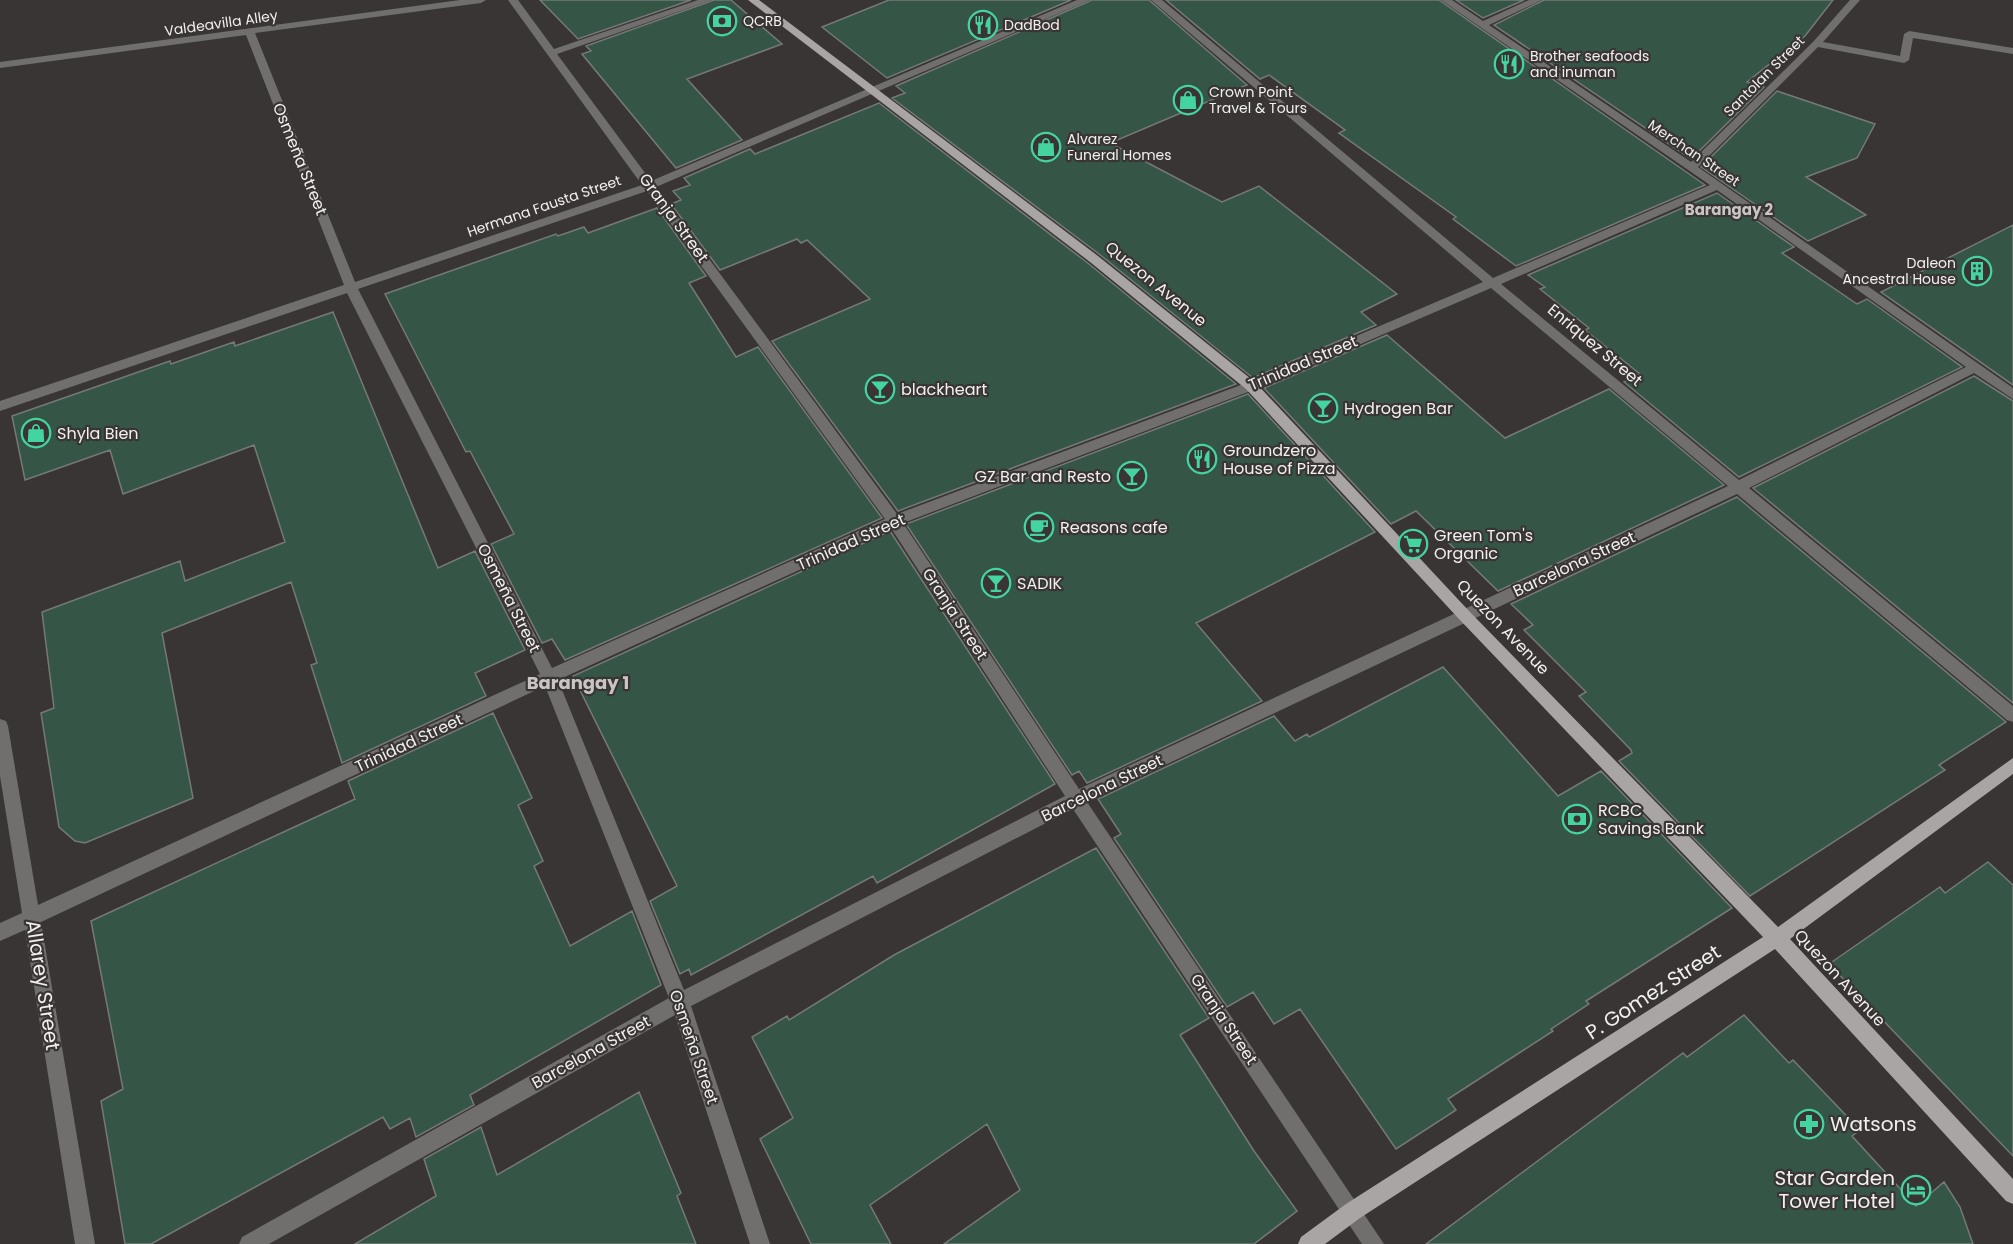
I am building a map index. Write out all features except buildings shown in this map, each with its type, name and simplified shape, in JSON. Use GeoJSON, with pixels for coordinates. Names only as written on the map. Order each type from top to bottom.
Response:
{"type":"FeatureCollection","features":[{"type":"Feature","properties":{"kind":"main road","name":"Quezon Avenue"},"geometry":{"type":"LineString","coordinates":[[753,0],[876,91],[1094,259],[1251,386],[1464,615],[1777,938],[2013,1194]]}},
{"type":"Feature","properties":{"kind":"main road","name":"P. Gomez Street"},"geometry":{"type":"LineString","coordinates":[[1308,1244],[1353,1211],[1777,938],[2013,765]]}},
{"type":"Feature","properties":{"kind":"street","name":"Valdeavilla Alley"},"geometry":{"type":"LineString","coordinates":[[0,65],[481,0]]}},
{"type":"Feature","properties":{"kind":"street","name":"Granja Street"},"geometry":{"type":"LineString","coordinates":[[513,0],[894,521],[1076,799],[1374,1244]]}},
{"type":"Feature","properties":{"kind":"street"},"geometry":{"type":"LineString","coordinates":[[553,52],[707,0]]}},
{"type":"Feature","properties":{"kind":"street","name":"Hermana Fausta Street"},"geometry":{"type":"LineString","coordinates":[[0,406],[650,186],[1085,0]]}},
{"type":"Feature","properties":{"kind":"street","name":"Enriquez Street"},"geometry":{"type":"LineString","coordinates":[[1156,0],[1491,282],[2013,715]]}},
{"type":"Feature","properties":{"kind":"street","name":"Merchan Street"},"geometry":{"type":"LineString","coordinates":[[1446,0],[1718,186],[2013,394]]}},
{"type":"Feature","properties":{"kind":"street"},"geometry":{"type":"LineString","coordinates":[[1481,26],[1537,0]]}},
{"type":"Feature","properties":{"kind":"street","name":"Santolan Street"},"geometry":{"type":"LineString","coordinates":[[1690,169],[1816,44],[1854,0]]}},
{"type":"Feature","properties":{"kind":"street","name":"Osmeña Street"},"geometry":{"type":"LineString","coordinates":[[250,33],[351,288],[549,677],[680,1002],[760,1244]]}},
{"type":"Feature","properties":{"kind":"street"},"geometry":{"type":"LineString","coordinates":[[1816,44],[1904,60],[1910,34],[2013,51]]}},
{"type":"Feature","properties":{"kind":"street","name":"Trinidad Street"},"geometry":{"type":"LineString","coordinates":[[0,932],[33,919],[549,677],[894,521],[1251,386],[1718,186]]}},
{"type":"Feature","properties":{"kind":"street","name":"Barcelona Street"},"geometry":{"type":"LineString","coordinates":[[249,1244],[680,1002],[1076,799],[1738,487],[1974,368]]}},
{"type":"Feature","properties":{"kind":"street","name":"Allarey Street"},"geometry":{"type":"LineString","coordinates":[[0,726],[85,1244]]}},
{"type":"Feature","properties":{"kind":"place","name":"QCRB"},"geometry":{"type":"Point","coordinates":[722,21]}},
{"type":"Feature","properties":{"kind":"place","name":"DadBod"},"geometry":{"type":"Point","coordinates":[983,25]}},
{"type":"Feature","properties":{"kind":"place","name":"Brother seafoods and inuman"},"geometry":{"type":"Point","coordinates":[1509,64]}},
{"type":"Feature","properties":{"kind":"place","name":"Crown Point Travel & Tours"},"geometry":{"type":"Point","coordinates":[1188,100]}},
{"type":"Feature","properties":{"kind":"place","name":"Alvarez Funeral Homes"},"geometry":{"type":"Point","coordinates":[1046,147]}},
{"type":"Feature","properties":{"kind":"place","name":"Daleon Ancestral House"},"geometry":{"type":"Point","coordinates":[1977,271]}},
{"type":"Feature","properties":{"kind":"place","name":"blackheart"},"geometry":{"type":"Point","coordinates":[880,389]}},
{"type":"Feature","properties":{"kind":"place","name":"Hydrogen Bar"},"geometry":{"type":"Point","coordinates":[1323,408]}},
{"type":"Feature","properties":{"kind":"place","name":"Shyla Bien"},"geometry":{"type":"Point","coordinates":[36,433]}},
{"type":"Feature","properties":{"kind":"place","name":"Groundzero House of Pizza"},"geometry":{"type":"Point","coordinates":[1202,459]}},
{"type":"Feature","properties":{"kind":"place","name":"GZ Bar and Resto"},"geometry":{"type":"Point","coordinates":[1132,476]}},
{"type":"Feature","properties":{"kind":"place","name":"Reasons cafe"},"geometry":{"type":"Point","coordinates":[1039,527]}},
{"type":"Feature","properties":{"kind":"place","name":"Green Tom's Organic"},"geometry":{"type":"Point","coordinates":[1413,544]}},
{"type":"Feature","properties":{"kind":"place","name":"SADIK"},"geometry":{"type":"Point","coordinates":[996,583]}},
{"type":"Feature","properties":{"kind":"place","name":"RCBC Savings Bank"},"geometry":{"type":"Point","coordinates":[1577,819]}},
{"type":"Feature","properties":{"kind":"place","name":"Watsons"},"geometry":{"type":"Point","coordinates":[1809,1124]}},
{"type":"Feature","properties":{"kind":"place","name":"Star Garden Tower Hotel"},"geometry":{"type":"Point","coordinates":[1916,1190]}},
{"type":"Feature","properties":{"kind":"district","name":"Barangay 2"},"geometry":{"type":"Point","coordinates":[1729,209]}},
{"type":"Feature","properties":{"kind":"district","name":"Barangay 1"},"geometry":{"type":"Point","coordinates":[578,682]}}]}
